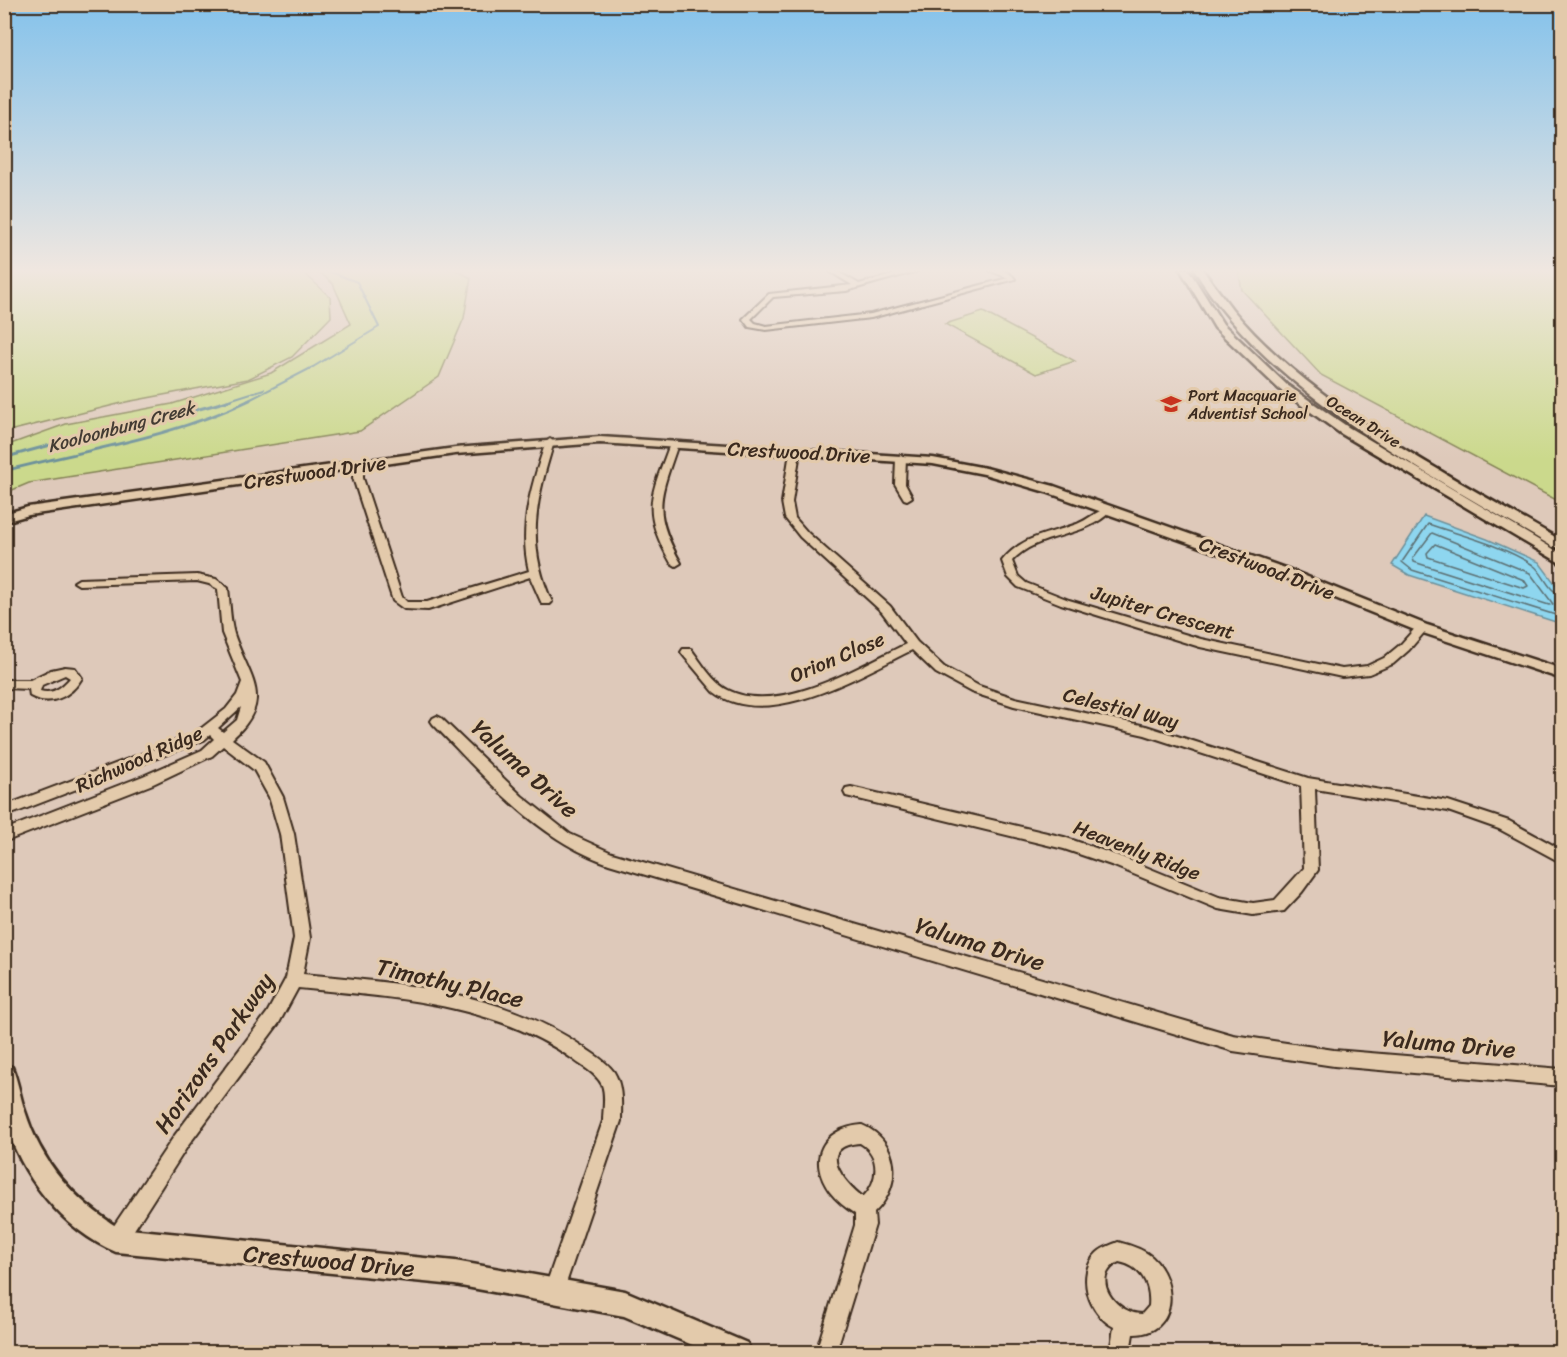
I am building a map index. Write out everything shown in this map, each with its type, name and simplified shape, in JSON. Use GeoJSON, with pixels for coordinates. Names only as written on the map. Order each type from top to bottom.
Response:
{"type":"FeatureCollection","features":[{"type":"Feature","properties":{"kind":"main road","name":"Ocean Drive"},"geometry":{"type":"LineString","coordinates":[[1226,332],[1274,379],[1344,430],[1563,560]]}},
{"type":"Feature","properties":{"kind":"main road","name":"Ocean Drive"},"geometry":{"type":"LineString","coordinates":[[1247,332],[1298,378],[1383,438],[1563,547]]}},
{"type":"Feature","properties":{"kind":"main road"},"geometry":{"type":"LineString","coordinates":[[1274,379],[1298,378]]}},
{"type":"Feature","properties":{"kind":"street","name":"Crestwood Drive"},"geometry":{"type":"LineString","coordinates":[[4,518],[28,511],[357,467],[485,447],[550,442],[600,440],[902,458],[1013,477],[1283,572],[1422,628],[1563,674]]}},
{"type":"Feature","properties":{"kind":"street"},"geometry":{"type":"LineString","coordinates":[[546,603],[533,573],[529,552],[530,508],[550,442]]}},
{"type":"Feature","properties":{"kind":"street"},"geometry":{"type":"LineString","coordinates":[[674,444],[653,508],[659,536],[676,564]]}},
{"type":"Feature","properties":{"kind":"street","name":"Celestial Way"},"geometry":{"type":"LineString","coordinates":[[795,452],[787,502],[790,518],[832,562],[886,609],[913,645],[940,670],[975,689],[1014,702],[1146,731],[1308,783],[1448,806],[1504,825],[1563,857]]}},
{"type":"Feature","properties":{"kind":"street"},"geometry":{"type":"LineString","coordinates":[[902,458],[900,484],[907,497]]}},
{"type":"Feature","properties":{"kind":"street"},"geometry":{"type":"LineString","coordinates":[[357,467],[358,478],[384,561],[397,599],[404,605],[428,606],[533,573]]}},
{"type":"Feature","properties":{"kind":"street","name":"Jupiter Crescent"},"geometry":{"type":"LineString","coordinates":[[1106,510],[1085,525],[1024,545],[1012,553],[1007,561],[1012,577],[1040,594],[1127,623],[1212,645],[1342,673],[1365,672],[1380,667],[1398,656],[1422,628]]}},
{"type":"Feature","properties":{"kind":"street","name":"Richwood Ridge"},"geometry":{"type":"LineString","coordinates":[[4,836],[148,780],[207,753],[225,740],[242,722],[251,698],[248,680],[228,633],[222,588],[212,581],[197,578],[80,582]]}},
{"type":"Feature","properties":{"kind":"street","name":"Orion Close"},"geometry":{"type":"LineString","coordinates":[[687,652],[716,688],[733,698],[753,703],[772,702],[815,690],[913,645]]}},
{"type":"Feature","properties":{"kind":"street","name":"Richwood Ridge"},"geometry":{"type":"LineString","coordinates":[[4,812],[199,736],[210,729],[243,698],[248,680]]}},
{"type":"Feature","properties":{"kind":"street"},"geometry":{"type":"LineString","coordinates":[[4,684],[36,683]]}},
{"type":"Feature","properties":{"kind":"street","name":"Yaluma Drive"},"geometry":{"type":"LineString","coordinates":[[437,721],[517,800],[565,838],[609,858],[1233,1043],[1334,1058],[1563,1078]]}},
{"type":"Feature","properties":{"kind":"street","name":"Horizons Parkway"},"geometry":{"type":"LineString","coordinates":[[116,1240],[181,1141],[273,1018],[294,980],[302,938],[287,834],[276,797],[259,766],[210,729]]}},
{"type":"Feature","properties":{"kind":"street","name":"Heavenly Ridge"},"geometry":{"type":"LineString","coordinates":[[851,792],[1064,843],[1119,862],[1218,903],[1253,909],[1279,906],[1298,888],[1311,870],[1308,783]]}},
{"type":"Feature","properties":{"kind":"street","name":"Timothy Place"},"geometry":{"type":"LineString","coordinates":[[294,980],[392,990],[488,1012],[549,1034],[580,1053],[607,1077],[613,1097],[612,1121],[554,1291]]}},
{"type":"Feature","properties":{"kind":"street","name":"Crestwood Drive"},"geometry":{"type":"LineString","coordinates":[[4,1074],[10,1105],[33,1158],[74,1211],[116,1240],[455,1273],[625,1304],[726,1345],[738,1353]]}},
{"type":"Feature","properties":{"kind":"street"},"geometry":{"type":"LineString","coordinates":[[826,1353],[865,1225],[864,1209]]}},
{"type":"Feature","properties":{"kind":"street"},"geometry":{"type":"LineString","coordinates":[[1120,1353],[1125,1323]]}},
{"type":"Feature","properties":{"kind":"green space"},"geometry":{"type":"Polygon","coordinates":[[[5,332],[316,332],[292,357],[248,379],[126,402],[5,432],[5,332]]]}},
{"type":"Feature","properties":{"kind":"green space"},"geometry":{"type":"Polygon","coordinates":[[[337,332],[458,332],[439,377],[360,431],[29,483],[5,493],[5,446],[66,424],[172,404],[271,373],[337,332]]]}},
{"type":"Feature","properties":{"kind":"green space"},"geometry":{"type":"Polygon","coordinates":[[[960,332],[1021,332],[1075,361],[1036,374],[960,332]]]}},
{"type":"Feature","properties":{"kind":"green space"},"geometry":{"type":"Polygon","coordinates":[[[1281,332],[1562,332],[1562,503],[1321,375],[1281,332]]]}},
{"type":"Feature","properties":{"kind":"water"},"geometry":{"type":"Polygon","coordinates":[[[1424,516],[1487,539],[1539,562],[1562,593],[1562,624],[1409,575],[1392,565],[1424,516]]]}},
{"type":"Feature","properties":{"kind":"waterway","name":"Kooloonbung Creek"},"geometry":{"type":"LineString","coordinates":[[247,401],[313,367],[370,332]]}},
{"type":"Feature","properties":{"kind":"waterway","name":"Kooloonbung Creek"},"geometry":{"type":"LineString","coordinates":[[226,401],[264,389]]}},
{"type":"Feature","properties":{"kind":"waterway","name":"Kooloonbung Creek"},"geometry":{"type":"LineString","coordinates":[[4,458],[231,400]]}},
{"type":"Feature","properties":{"kind":"waterway","name":"Kooloonbung Creek"},"geometry":{"type":"LineString","coordinates":[[4,471],[129,442],[190,424],[250,400]]}},
{"type":"Feature","properties":{"kind":"place","name":"Port Macquarie Adventist School"},"geometry":{"type":"Point","coordinates":[1171,404]}}]}
